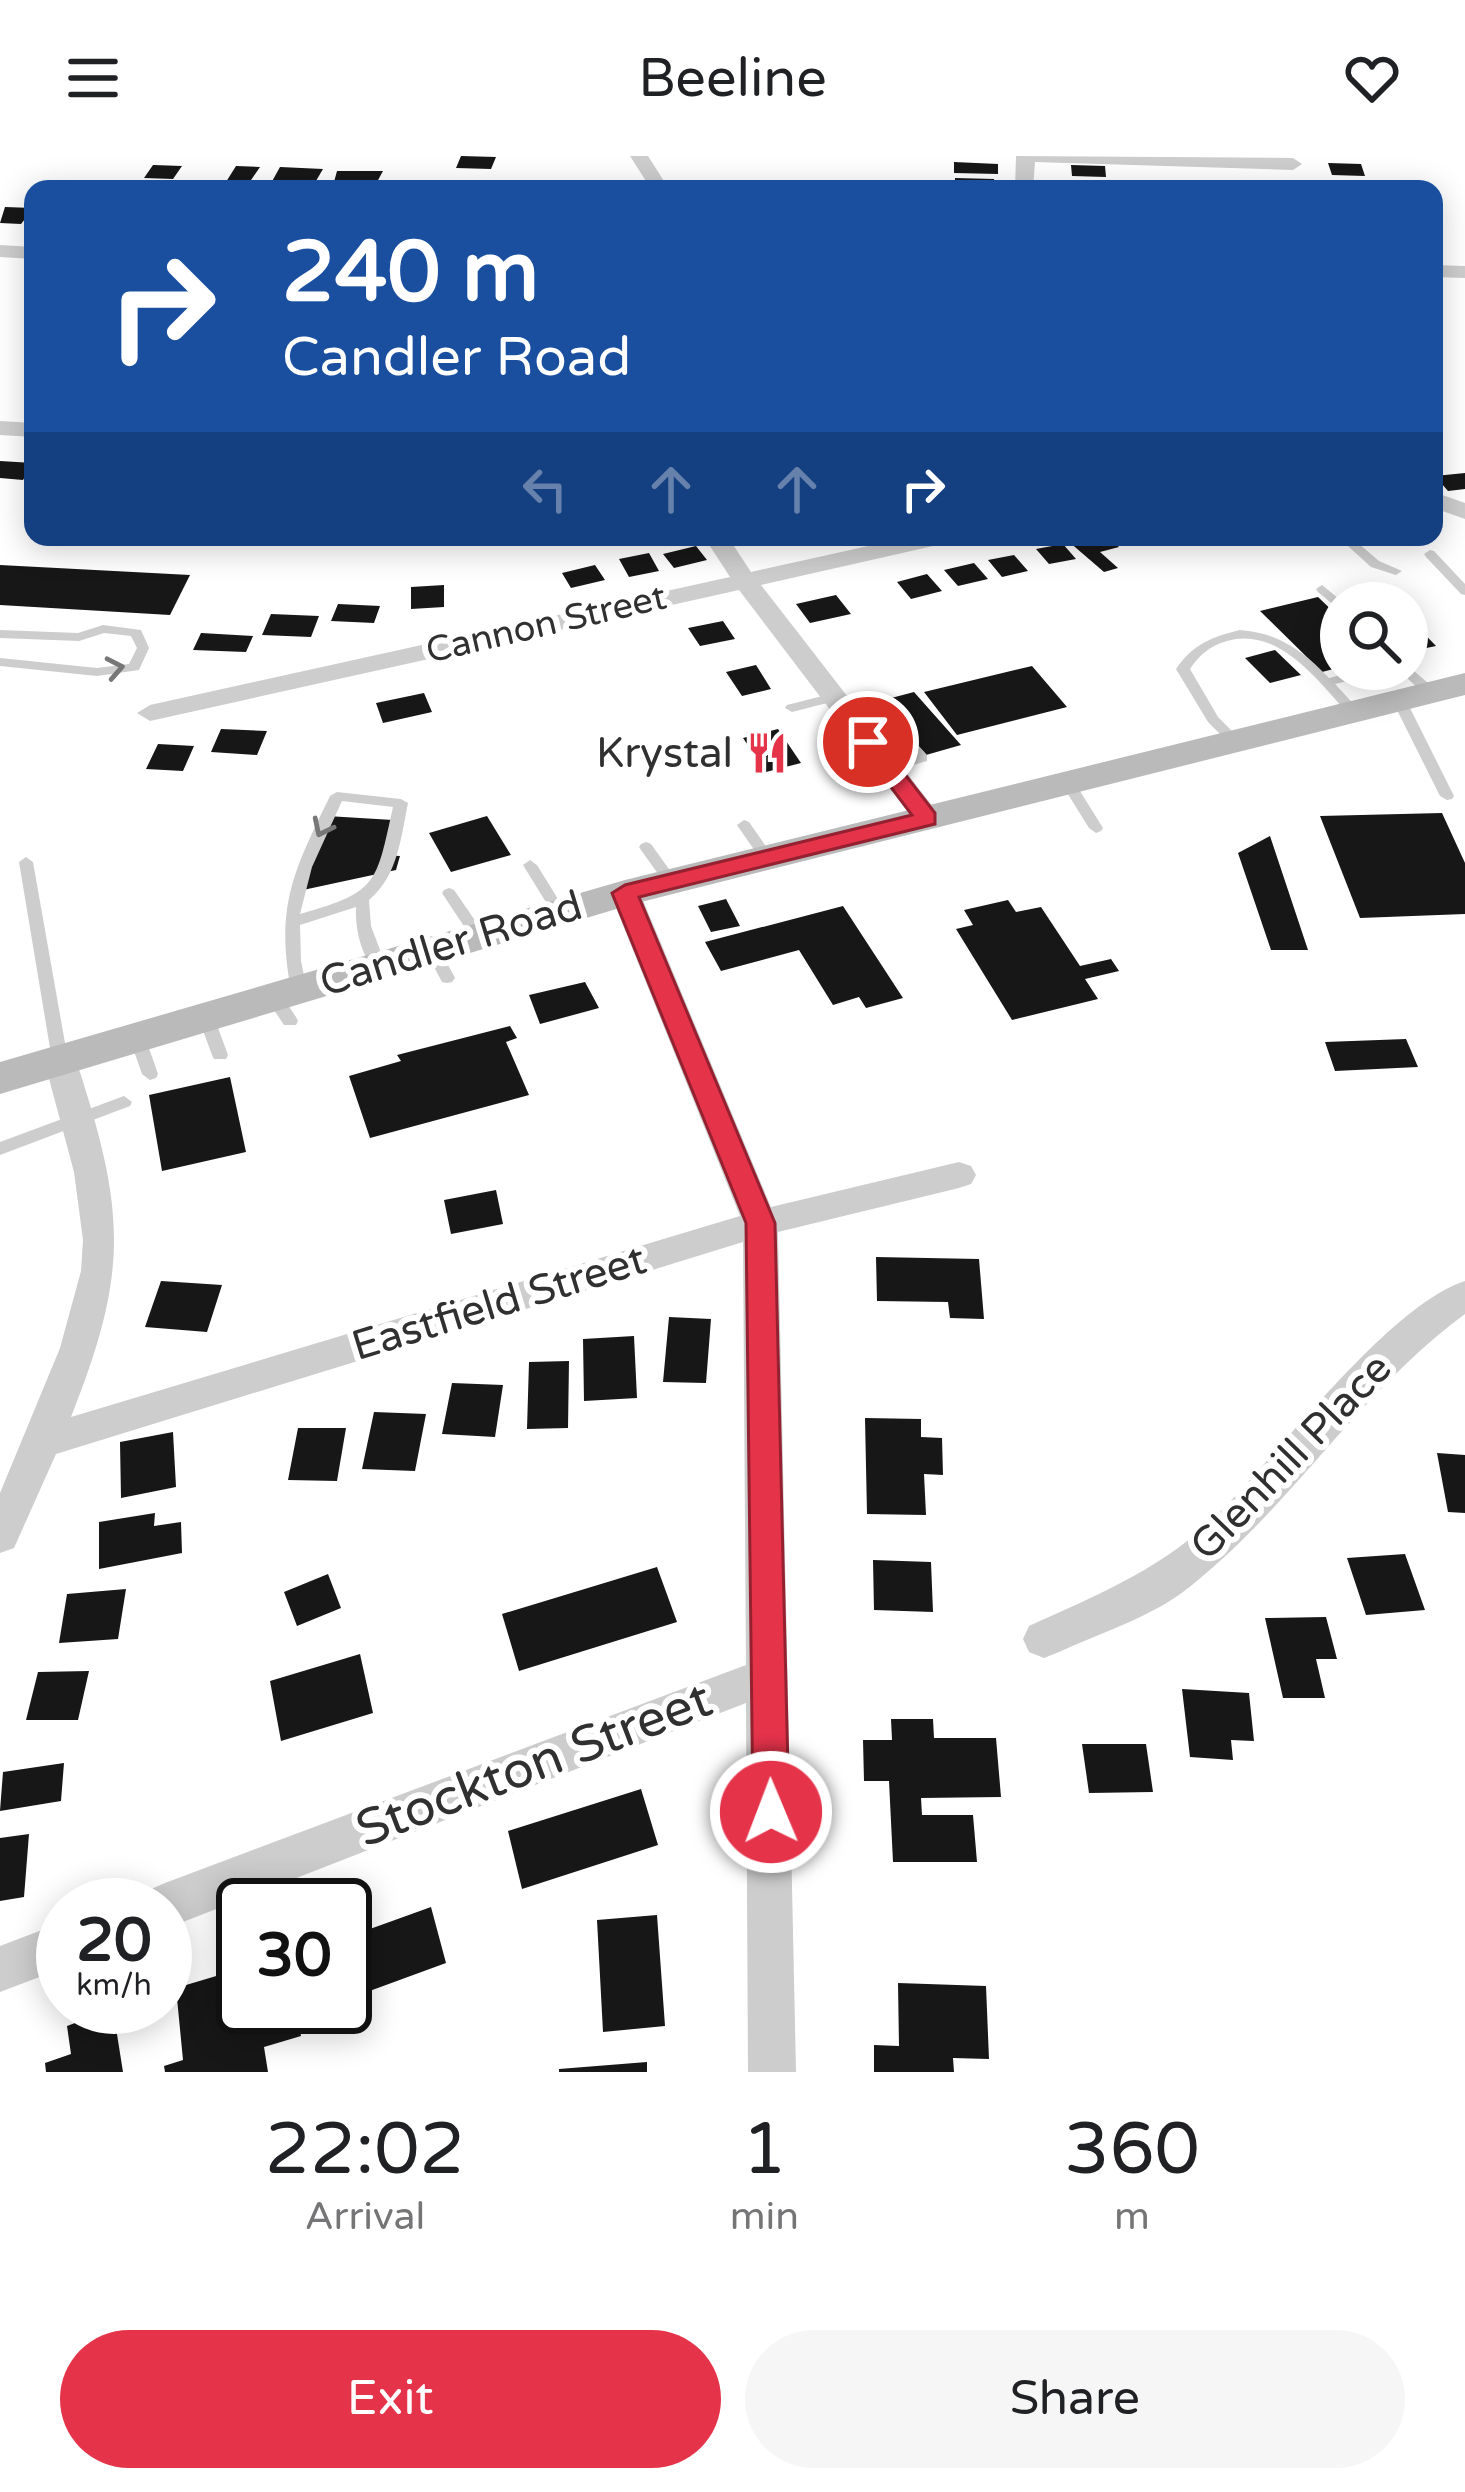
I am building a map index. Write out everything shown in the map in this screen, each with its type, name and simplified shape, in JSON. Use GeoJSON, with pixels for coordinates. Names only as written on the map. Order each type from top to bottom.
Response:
{"type":"FeatureCollection","features":[{"type":"Feature","properties":{"kind":"main road","name":"Candler Road"},"geometry":{"type":"LineString","coordinates":[[0,1078],[60,1060],[143,1056],[213,1036],[379,966],[440,964],[478,936],[559,912],[1354,712],[1429,684]]}},
{"type":"Feature","properties":{"kind":"street"},"geometry":{"type":"LineString","coordinates":[[1026,156],[1293,160]]}},
{"type":"Feature","properties":{"kind":"street"},"geometry":{"type":"LineString","coordinates":[[722,546],[927,818]]}},
{"type":"Feature","properties":{"kind":"street","name":"Cannon Street"},"geometry":{"type":"LineString","coordinates":[[150,712],[901,546]]}},
{"type":"Feature","properties":{"kind":"street"},"geometry":{"type":"LineString","coordinates":[[625,893],[760,1223],[772,2072]]}},
{"type":"Feature","properties":{"kind":"street"},"geometry":{"type":"LineString","coordinates":[[0,1537],[43,1442],[90,1308],[101,1244],[80,1121],[60,1060]]}},
{"type":"Feature","properties":{"kind":"street","name":"Eastfield Street"},"geometry":{"type":"LineString","coordinates":[[43,1442],[760,1223],[959,1175]]}},
{"type":"Feature","properties":{"kind":"street","name":"Glenhill Place"},"geometry":{"type":"LineString","coordinates":[[1044,1639],[1164,1583],[1209,1546],[1408,1336],[1465,1294]]}},
{"type":"Feature","properties":{"kind":"street","name":"Stockton Street"},"geometry":{"type":"LineString","coordinates":[[192,1896],[769,1675]]}},
{"type":"Feature","properties":{"kind":"street"},"geometry":{"type":"LineString","coordinates":[[0,1969],[36,1955]]}},
{"type":"Feature","properties":{"kind":"lane"},"geometry":{"type":"LineString","coordinates":[[1354,546],[1375,564],[1396,571]]}},
{"type":"Feature","properties":{"kind":"lane"},"geometry":{"type":"LineString","coordinates":[[1430,554],[1465,591]]}},
{"type":"Feature","properties":{"kind":"lane"},"geometry":{"type":"LineString","coordinates":[[0,634],[79,637],[103,629],[136,633],[143,648],[134,667],[97,672],[0,662]]}},
{"type":"Feature","properties":{"kind":"lane"},"geometry":{"type":"LineString","coordinates":[[1236,742],[1193,691],[1184,669],[1192,653],[1230,635],[1254,632],[1276,639],[1320,679]]}},
{"type":"Feature","properties":{"kind":"lane"},"geometry":{"type":"LineString","coordinates":[[1429,684],[1447,796]]}},
{"type":"Feature","properties":{"kind":"lane"},"geometry":{"type":"LineString","coordinates":[[1332,690],[1354,712]]}},
{"type":"Feature","properties":{"kind":"lane"},"geometry":{"type":"LineString","coordinates":[[792,708],[841,706]]}},
{"type":"Feature","properties":{"kind":"lane"},"geometry":{"type":"LineString","coordinates":[[1068,784],[1096,827]]}},
{"type":"Feature","properties":{"kind":"lane"},"geometry":{"type":"LineString","coordinates":[[287,1002],[287,945],[291,922],[301,871],[337,796],[401,802],[383,884],[363,902],[291,922]]}},
{"type":"Feature","properties":{"kind":"lane"},"geometry":{"type":"LineString","coordinates":[[744,825],[767,858]]}},
{"type":"Feature","properties":{"kind":"lane"},"geometry":{"type":"LineString","coordinates":[[646,847],[671,881]]}},
{"type":"Feature","properties":{"kind":"lane"},"geometry":{"type":"LineString","coordinates":[[26,862],[60,1060]]}},
{"type":"Feature","properties":{"kind":"lane"},"geometry":{"type":"LineString","coordinates":[[530,865],[559,912]]}},
{"type":"Feature","properties":{"kind":"lane"},"geometry":{"type":"LineString","coordinates":[[449,893],[478,936]]}},
{"type":"Feature","properties":{"kind":"lane"},"geometry":{"type":"LineString","coordinates":[[363,902],[363,926],[379,966]]}},
{"type":"Feature","properties":{"kind":"lane"},"geometry":{"type":"LineString","coordinates":[[0,1148],[124,1102]]}},
{"type":"Feature","properties":{"kind":"building"},"geometry":{"type":"Polygon","coordinates":[[[461,156],[496,157],[491,169],[456,168],[461,156]]]}},
{"type":"Feature","properties":{"kind":"building"},"geometry":{"type":"Polygon","coordinates":[[[954,162],[998,164],[998,174],[954,173],[954,162]]]}},
{"type":"Feature","properties":{"kind":"building"},"geometry":{"type":"Polygon","coordinates":[[[1328,163],[1361,164],[1365,176],[1332,175],[1328,163]]]}},
{"type":"Feature","properties":{"kind":"building"},"geometry":{"type":"Polygon","coordinates":[[[153,165],[182,166],[173,179],[144,178],[153,165]]]}},
{"type":"Feature","properties":{"kind":"building"},"geometry":{"type":"Polygon","coordinates":[[[1071,165],[1105,166],[1106,177],[1072,176],[1071,165]]]}},
{"type":"Feature","properties":{"kind":"building"},"geometry":{"type":"Polygon","coordinates":[[[236,166],[260,167],[251,180],[227,180],[236,166]]]}},
{"type":"Feature","properties":{"kind":"building"},"geometry":{"type":"Polygon","coordinates":[[[280,167],[323,169],[317,180],[273,180],[280,167]]]}},
{"type":"Feature","properties":{"kind":"building"},"geometry":{"type":"Polygon","coordinates":[[[337,171],[383,171],[378,180],[335,180],[337,171]]]}},
{"type":"Feature","properties":{"kind":"building"},"geometry":{"type":"Polygon","coordinates":[[[5,207],[24,208],[21,224],[0,223],[5,207]]]}},
{"type":"Feature","properties":{"kind":"building"},"geometry":{"type":"Polygon","coordinates":[[[0,461],[24,462],[23,480],[0,478],[0,461]]]}},
{"type":"Feature","properties":{"kind":"building"},"geometry":{"type":"Polygon","coordinates":[[[1465,473],[1465,489],[1448,491],[1443,475],[1465,473]]]}},
{"type":"Feature","properties":{"kind":"building"},"geometry":{"type":"Polygon","coordinates":[[[696,546],[707,560],[674,568],[663,554],[696,546]]]}},
{"type":"Feature","properties":{"kind":"building"},"geometry":{"type":"Polygon","coordinates":[[[1065,546],[1076,559],[1049,564],[1036,549],[1065,546]]]}},
{"type":"Feature","properties":{"kind":"building"},"geometry":{"type":"Polygon","coordinates":[[[1074,546],[1118,546],[1100,552],[1118,568],[1104,572],[1074,546]]]}},
{"type":"Feature","properties":{"kind":"building"},"geometry":{"type":"Polygon","coordinates":[[[649,553],[659,571],[629,577],[619,559],[649,553]]]}},
{"type":"Feature","properties":{"kind":"building"},"geometry":{"type":"Polygon","coordinates":[[[1014,555],[1028,571],[1002,577],[988,560],[1014,555]]]}},
{"type":"Feature","properties":{"kind":"building"},"geometry":{"type":"Polygon","coordinates":[[[974,563],[988,579],[958,586],[944,570],[974,563]]]}},
{"type":"Feature","properties":{"kind":"building"},"geometry":{"type":"Polygon","coordinates":[[[0,565],[190,575],[170,615],[0,605],[0,565]]]}},
{"type":"Feature","properties":{"kind":"building"},"geometry":{"type":"Polygon","coordinates":[[[595,565],[605,580],[571,588],[562,573],[595,565]]]}},
{"type":"Feature","properties":{"kind":"building"},"geometry":{"type":"Polygon","coordinates":[[[927,574],[942,591],[911,599],[897,582],[927,574]]]}},
{"type":"Feature","properties":{"kind":"building"},"geometry":{"type":"Polygon","coordinates":[[[444,585],[444,607],[411,609],[411,587],[444,585]]]}},
{"type":"Feature","properties":{"kind":"building"},"geometry":{"type":"Polygon","coordinates":[[[836,595],[851,614],[810,623],[796,604],[836,595]]]}},
{"type":"Feature","properties":{"kind":"building"},"geometry":{"type":"Polygon","coordinates":[[[1320,599],[1320,670],[1260,611],[1320,599]]]}},
{"type":"Feature","properties":{"kind":"building"},"geometry":{"type":"Polygon","coordinates":[[[338,604],[380,606],[374,623],[331,621],[338,604]]]}},
{"type":"Feature","properties":{"kind":"building"},"geometry":{"type":"Polygon","coordinates":[[[271,614],[319,616],[311,637],[262,635],[271,614]]]}},
{"type":"Feature","properties":{"kind":"building"},"geometry":{"type":"Polygon","coordinates":[[[723,621],[735,639],[700,646],[688,628],[723,621]]]}},
{"type":"Feature","properties":{"kind":"building"},"geometry":{"type":"Polygon","coordinates":[[[201,633],[253,636],[246,652],[193,650],[201,633]]]}},
{"type":"Feature","properties":{"kind":"building"},"geometry":{"type":"Polygon","coordinates":[[[1275,650],[1301,675],[1270,683],[1245,658],[1275,650]]]}},
{"type":"Feature","properties":{"kind":"building"},"geometry":{"type":"Polygon","coordinates":[[[756,665],[771,689],[742,696],[726,672],[756,665]]]}},
{"type":"Feature","properties":{"kind":"building"},"geometry":{"type":"Polygon","coordinates":[[[1032,666],[1067,707],[957,735],[924,692],[1032,666]]]}},
{"type":"Feature","properties":{"kind":"building"},"geometry":{"type":"Polygon","coordinates":[[[914,692],[961,745],[926,755],[880,701],[914,692]]]}},
{"type":"Feature","properties":{"kind":"building"},"geometry":{"type":"Polygon","coordinates":[[[424,693],[432,712],[383,723],[376,703],[424,693]]]}},
{"type":"Feature","properties":{"kind":"building"},"geometry":{"type":"Polygon","coordinates":[[[221,729],[267,731],[257,755],[211,752],[221,729]]]}},
{"type":"Feature","properties":{"kind":"building"},"geometry":{"type":"Polygon","coordinates":[[[778,729],[801,763],[766,772],[743,738],[778,729]]]}},
{"type":"Feature","properties":{"kind":"building"},"geometry":{"type":"Polygon","coordinates":[[[158,744],[194,746],[183,771],[146,769],[158,744]]]}},
{"type":"Feature","properties":{"kind":"building"},"geometry":{"type":"Polygon","coordinates":[[[1442,813],[1465,863],[1465,914],[1360,918],[1320,816],[1442,813]]]}},
{"type":"Feature","properties":{"kind":"building"},"geometry":{"type":"Polygon","coordinates":[[[327,816],[393,820],[383,855],[400,856],[396,870],[303,890],[327,816]]]}},
{"type":"Feature","properties":{"kind":"building"},"geometry":{"type":"Polygon","coordinates":[[[487,816],[511,855],[451,872],[429,833],[487,816]]]}},
{"type":"Feature","properties":{"kind":"building"},"geometry":{"type":"Polygon","coordinates":[[[1270,836],[1308,950],[1271,950],[1238,853],[1270,836]]]}},
{"type":"Feature","properties":{"kind":"building"},"geometry":{"type":"Polygon","coordinates":[[[726,899],[740,926],[711,932],[698,906],[726,899]]]}},
{"type":"Feature","properties":{"kind":"building"},"geometry":{"type":"Polygon","coordinates":[[[1008,900],[1016,912],[1041,907],[1080,966],[1111,959],[1119,971],[1085,979],[1098,999],[1012,1020],[956,929],[973,925],[964,910],[1008,900]]]}},
{"type":"Feature","properties":{"kind":"building"},"geometry":{"type":"Polygon","coordinates":[[[843,906],[903,998],[866,1008],[859,997],[833,1005],[799,950],[721,971],[705,942],[843,906]]]}},
{"type":"Feature","properties":{"kind":"building"},"geometry":{"type":"Polygon","coordinates":[[[585,982],[599,1008],[540,1024],[529,995],[585,982]]]}},
{"type":"Feature","properties":{"kind":"building"},"geometry":{"type":"Polygon","coordinates":[[[510,1026],[517,1038],[506,1042],[529,1095],[370,1138],[349,1076],[401,1061],[397,1055],[510,1026]]]}},
{"type":"Feature","properties":{"kind":"building"},"geometry":{"type":"Polygon","coordinates":[[[1406,1039],[1418,1067],[1335,1071],[1325,1042],[1406,1039]]]}},
{"type":"Feature","properties":{"kind":"building"},"geometry":{"type":"Polygon","coordinates":[[[230,1077],[246,1152],[162,1171],[149,1095],[230,1077]]]}},
{"type":"Feature","properties":{"kind":"building"},"geometry":{"type":"Polygon","coordinates":[[[496,1190],[503,1224],[451,1234],[444,1200],[496,1190]]]}},
{"type":"Feature","properties":{"kind":"building"},"geometry":{"type":"Polygon","coordinates":[[[876,1257],[979,1259],[984,1319],[950,1318],[948,1302],[877,1301],[876,1257]]]}},
{"type":"Feature","properties":{"kind":"building"},"geometry":{"type":"Polygon","coordinates":[[[161,1281],[222,1285],[207,1332],[145,1327],[161,1281]]]}},
{"type":"Feature","properties":{"kind":"building"},"geometry":{"type":"Polygon","coordinates":[[[669,1317],[711,1319],[706,1383],[663,1382],[669,1317]]]}},
{"type":"Feature","properties":{"kind":"building"},"geometry":{"type":"Polygon","coordinates":[[[634,1336],[637,1398],[584,1401],[583,1339],[634,1336]]]}},
{"type":"Feature","properties":{"kind":"building"},"geometry":{"type":"Polygon","coordinates":[[[569,1361],[568,1428],[527,1429],[529,1362],[569,1361]]]}},
{"type":"Feature","properties":{"kind":"building"},"geometry":{"type":"Polygon","coordinates":[[[452,1383],[503,1385],[495,1437],[442,1434],[452,1383]]]}},
{"type":"Feature","properties":{"kind":"building"},"geometry":{"type":"Polygon","coordinates":[[[374,1412],[426,1414],[415,1471],[362,1469],[374,1412]]]}},
{"type":"Feature","properties":{"kind":"building"},"geometry":{"type":"Polygon","coordinates":[[[865,1418],[921,1419],[921,1437],[942,1438],[943,1475],[924,1474],[926,1515],[867,1514],[865,1418]]]}},
{"type":"Feature","properties":{"kind":"building"},"geometry":{"type":"Polygon","coordinates":[[[298,1428],[346,1428],[337,1481],[288,1480],[298,1428]]]}},
{"type":"Feature","properties":{"kind":"building"},"geometry":{"type":"Polygon","coordinates":[[[173,1432],[176,1487],[121,1498],[120,1442],[173,1432]]]}},
{"type":"Feature","properties":{"kind":"building"},"geometry":{"type":"Polygon","coordinates":[[[1437,1453],[1465,1455],[1465,1513],[1448,1512],[1437,1453]]]}},
{"type":"Feature","properties":{"kind":"building"},"geometry":{"type":"Polygon","coordinates":[[[155,1513],[154,1526],[181,1522],[182,1553],[99,1569],[99,1522],[155,1513]]]}},
{"type":"Feature","properties":{"kind":"building"},"geometry":{"type":"Polygon","coordinates":[[[1405,1554],[1425,1610],[1366,1615],[1347,1558],[1405,1554]]]}},
{"type":"Feature","properties":{"kind":"building"},"geometry":{"type":"Polygon","coordinates":[[[873,1560],[931,1562],[933,1612],[874,1610],[873,1560]]]}},
{"type":"Feature","properties":{"kind":"building"},"geometry":{"type":"Polygon","coordinates":[[[657,1567],[677,1622],[519,1671],[502,1614],[657,1567]]]}},
{"type":"Feature","properties":{"kind":"building"},"geometry":{"type":"Polygon","coordinates":[[[328,1574],[341,1608],[297,1626],[284,1592],[328,1574]]]}},
{"type":"Feature","properties":{"kind":"building"},"geometry":{"type":"Polygon","coordinates":[[[126,1589],[118,1639],[59,1643],[67,1594],[126,1589]]]}},
{"type":"Feature","properties":{"kind":"building"},"geometry":{"type":"Polygon","coordinates":[[[1326,1617],[1337,1659],[1316,1659],[1325,1698],[1283,1698],[1265,1618],[1326,1617]]]}},
{"type":"Feature","properties":{"kind":"building"},"geometry":{"type":"Polygon","coordinates":[[[360,1654],[373,1713],[281,1741],[270,1681],[360,1654]]]}},
{"type":"Feature","properties":{"kind":"building"},"geometry":{"type":"Polygon","coordinates":[[[89,1671],[78,1720],[26,1720],[38,1672],[89,1671]]]}},
{"type":"Feature","properties":{"kind":"building"},"geometry":{"type":"Polygon","coordinates":[[[1182,1689],[1249,1693],[1254,1741],[1231,1740],[1233,1760],[1190,1757],[1182,1689]]]}},
{"type":"Feature","properties":{"kind":"building"},"geometry":{"type":"Polygon","coordinates":[[[891,1719],[933,1719],[934,1738],[996,1738],[1001,1797],[921,1798],[922,1815],[973,1815],[977,1862],[893,1862],[889,1781],[864,1781],[863,1740],[892,1740],[891,1719]]]}},
{"type":"Feature","properties":{"kind":"building"},"geometry":{"type":"Polygon","coordinates":[[[1082,1744],[1146,1744],[1153,1792],[1089,1793],[1082,1744]]]}},
{"type":"Feature","properties":{"kind":"building"},"geometry":{"type":"Polygon","coordinates":[[[64,1763],[61,1801],[0,1811],[3,1772],[64,1763]]]}},
{"type":"Feature","properties":{"kind":"building"},"geometry":{"type":"Polygon","coordinates":[[[641,1789],[658,1845],[522,1889],[508,1831],[641,1789]]]}},
{"type":"Feature","properties":{"kind":"building"},"geometry":{"type":"Polygon","coordinates":[[[29,1834],[24,1897],[0,1901],[0,1838],[29,1834]]]}},
{"type":"Feature","properties":{"kind":"building"},"geometry":{"type":"Polygon","coordinates":[[[431,1907],[446,1963],[372,1990],[372,1928],[431,1907]]]}},
{"type":"Feature","properties":{"kind":"building"},"geometry":{"type":"Polygon","coordinates":[[[657,1915],[665,2026],[603,2032],[597,1920],[657,1915]]]}},
{"type":"Feature","properties":{"kind":"building"},"geometry":{"type":"Polygon","coordinates":[[[216,1976],[216,2034],[301,2036],[264,2047],[268,2072],[165,2072],[164,2066],[183,2060],[180,2034],[192,2034],[192,1983],[216,1976]]]}},
{"type":"Feature","properties":{"kind":"building"},"geometry":{"type":"Polygon","coordinates":[[[898,1983],[986,1986],[989,2059],[953,2058],[954,2072],[874,2072],[874,2045],[899,2046],[898,1983]]]}},
{"type":"Feature","properties":{"kind":"building"},"geometry":{"type":"Polygon","coordinates":[[[68,2034],[117,2034],[123,2072],[46,2072],[45,2063],[71,2054],[68,2034]]]}},
{"type":"Feature","properties":{"kind":"building"},"geometry":{"type":"Polygon","coordinates":[[[647,2062],[647,2072],[559,2072],[559,2069],[647,2062]]]}},
{"type":"Feature","properties":{"kind":"place","name":"Krystal"},"geometry":{"type":"Point","coordinates":[767,753]}},
{"type":"Feature","properties":{"kind":"route"},"geometry":{"type":"LineString","coordinates":[[771,1812],[760,1223],[625,893],[927,818],[868,742]]}}]}
